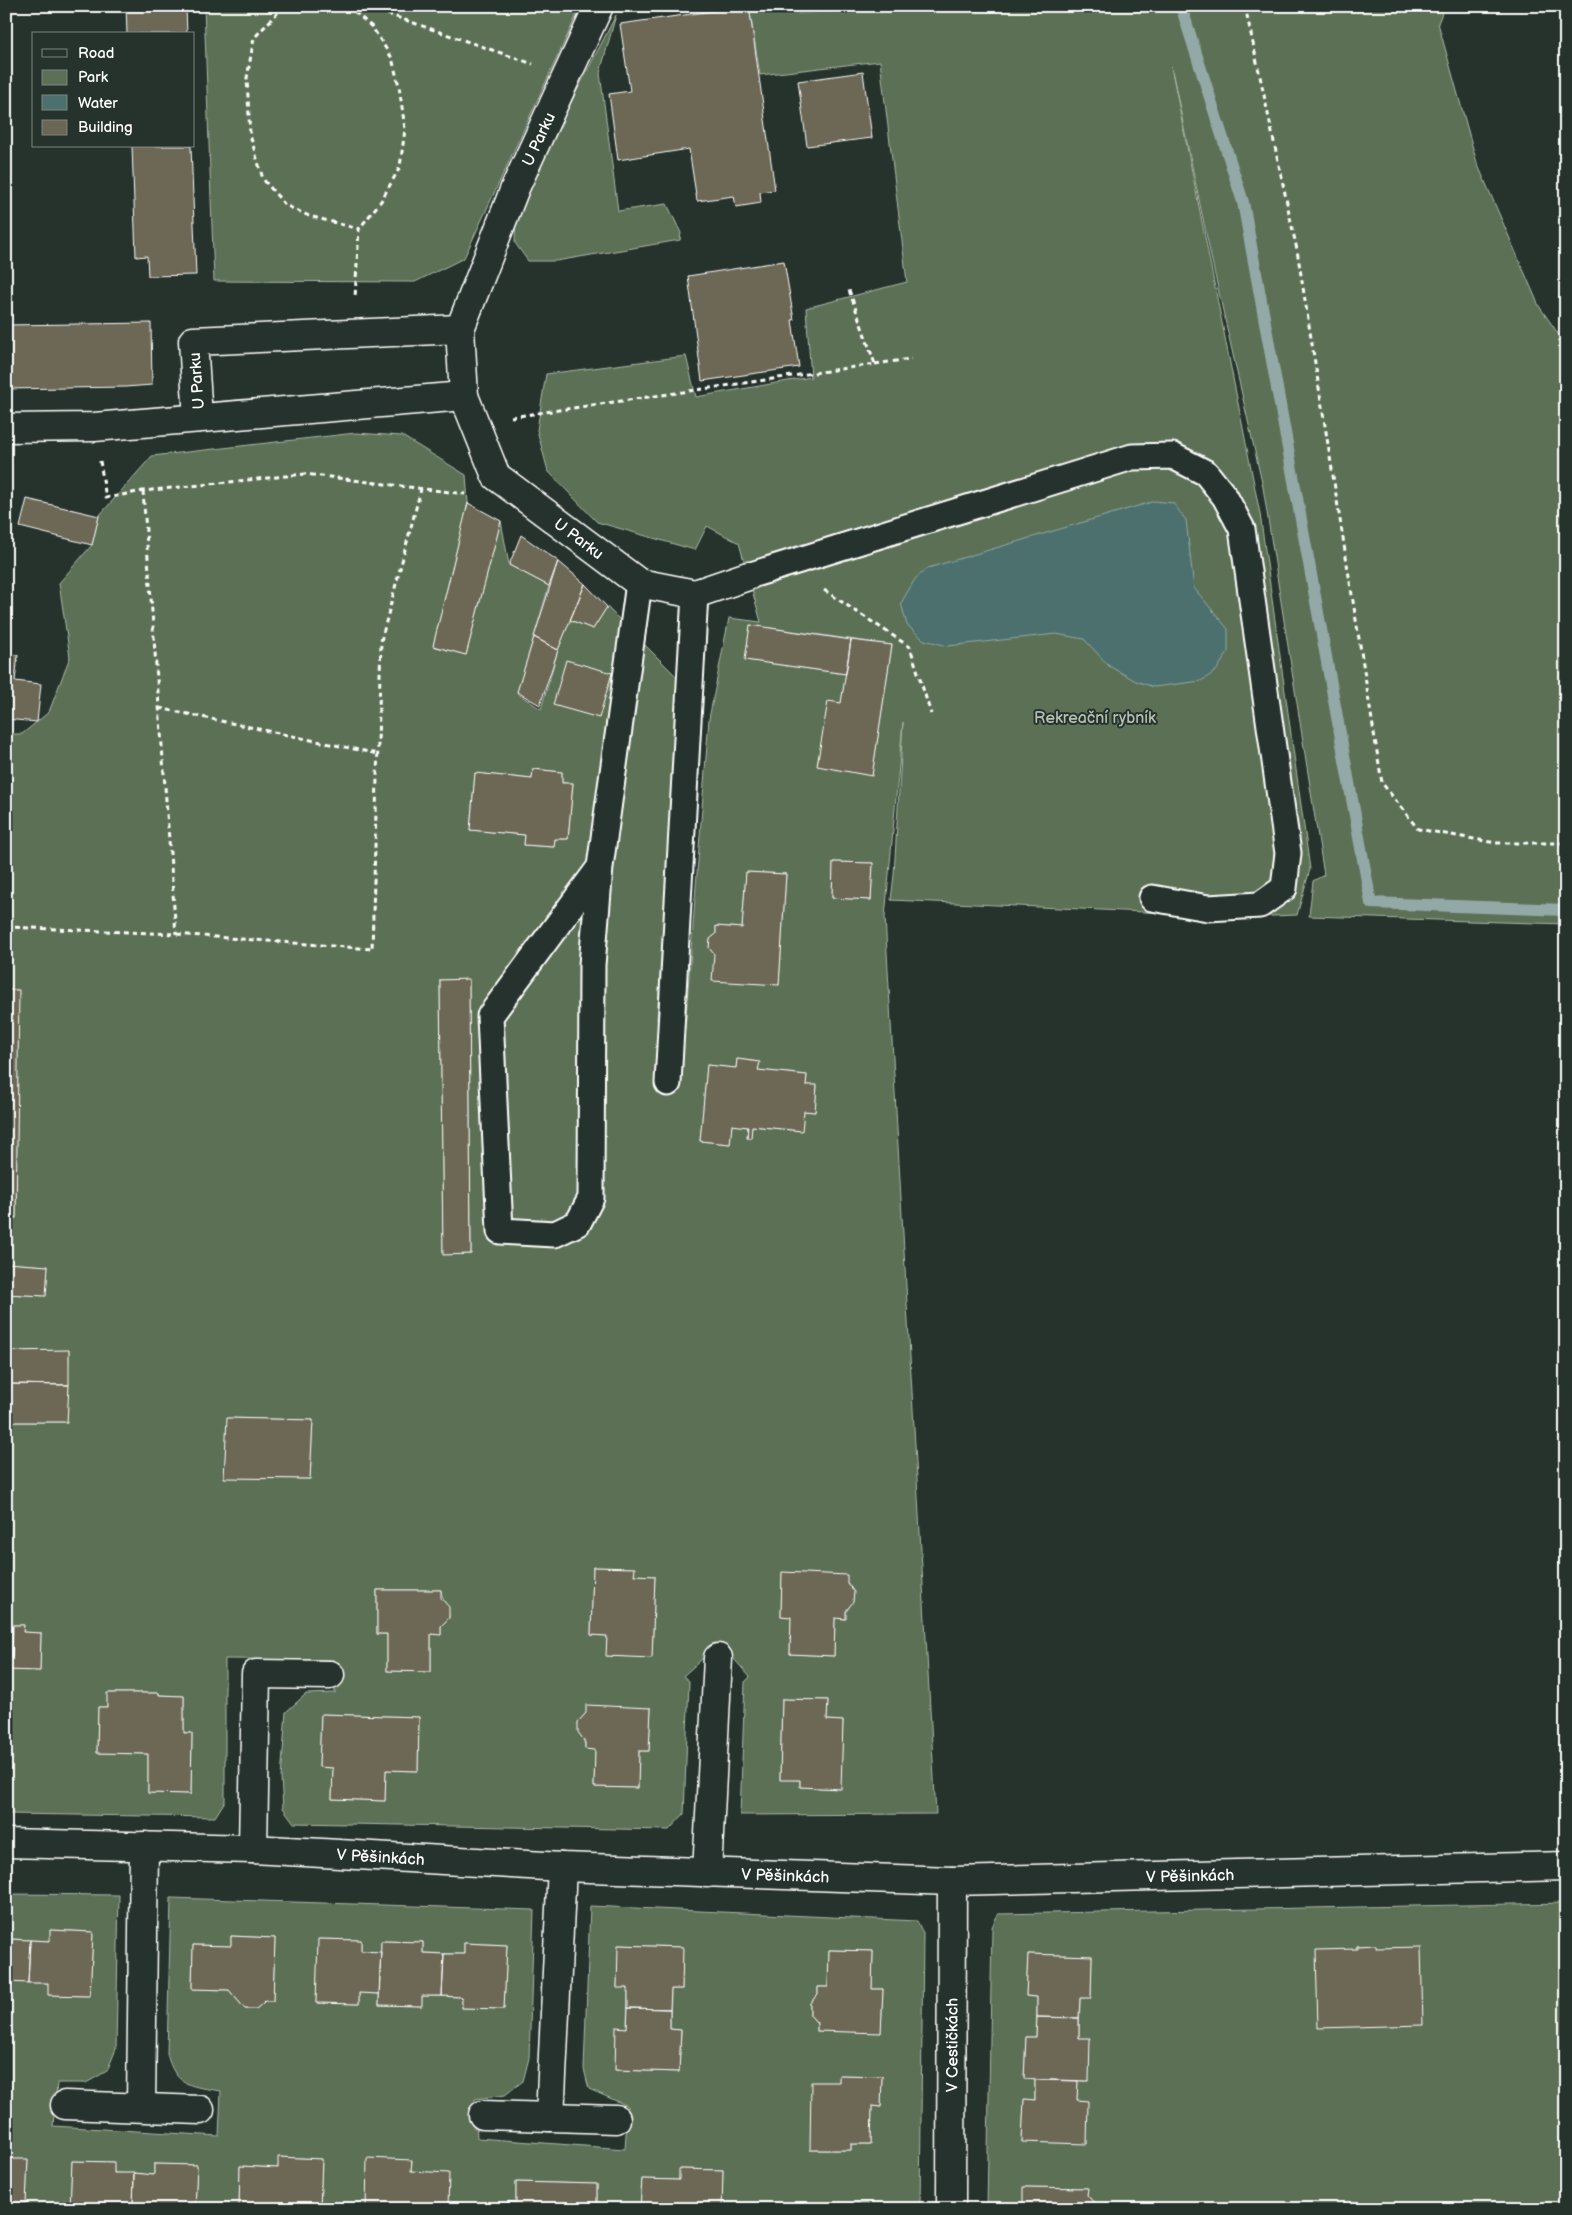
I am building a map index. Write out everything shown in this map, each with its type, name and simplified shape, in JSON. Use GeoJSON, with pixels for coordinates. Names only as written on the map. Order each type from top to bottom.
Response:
{"type":"FeatureCollection","features":[{"type":"Feature","properties":{"kind":"street","name":"U Parku"},"geometry":{"type":"LineString","coordinates":[[599,6],[515,188],[460,329],[464,396],[496,476],[639,583],[695,594],[748,576]]}},
{"type":"Feature","properties":{"kind":"street","name":"U Parku"},"geometry":{"type":"LineString","coordinates":[[198,418],[193,341],[460,329]]}},
{"type":"Feature","properties":{"kind":"street","name":"U Parku"},"geometry":{"type":"LineString","coordinates":[[6,428],[94,427],[464,396]]}},
{"type":"Feature","properties":{"kind":"street"},"geometry":{"type":"LineString","coordinates":[[708,1872],[718,1658]]}},
{"type":"Feature","properties":{"kind":"street"},"geometry":{"type":"LineString","coordinates":[[253,1849],[256,1674],[330,1675]]}},
{"type":"Feature","properties":{"kind":"street","name":"V Pěšinkách"},"geometry":{"type":"LineString","coordinates":[[6,1843],[253,1849],[562,1867],[952,1881],[1566,1866]]}},
{"type":"Feature","properties":{"kind":"street"},"geometry":{"type":"LineString","coordinates":[[141,2107],[144,1846]]}},
{"type":"Feature","properties":{"kind":"street"},"geometry":{"type":"LineString","coordinates":[[550,2117],[562,1867]]}},
{"type":"Feature","properties":{"kind":"street","name":"V Cestičkách"},"geometry":{"type":"LineString","coordinates":[[950,2209],[952,1881]]}},
{"type":"Feature","properties":{"kind":"street"},"geometry":{"type":"LineString","coordinates":[[65,2105],[200,2110]]}},
{"type":"Feature","properties":{"kind":"street"},"geometry":{"type":"LineString","coordinates":[[483,2115],[616,2119]]}},
{"type":"Feature","properties":{"kind":"lane"},"geometry":{"type":"LineString","coordinates":[[748,576],[1132,457],[1173,456],[1206,473],[1225,497],[1242,529],[1288,853],[1284,888],[1260,905],[1208,908],[1152,898]]}},
{"type":"Feature","properties":{"kind":"lane"},"geometry":{"type":"LineString","coordinates":[[600,867],[490,1016],[500,1231],[555,1234],[578,1223],[591,1198],[592,965],[600,867],[639,583]]}},
{"type":"Feature","properties":{"kind":"lane"},"geometry":{"type":"LineString","coordinates":[[668,1083],[695,594]]}},
{"type":"Feature","properties":{"kind":"path"},"geometry":{"type":"LineString","coordinates":[[284,6],[254,38],[247,78],[250,135],[263,179],[285,205],[309,216],[359,229]]}},
{"type":"Feature","properties":{"kind":"path"},"geometry":{"type":"LineString","coordinates":[[348,6],[372,27],[392,58],[399,86],[405,128],[400,167],[381,201],[359,229],[354,334]]}},
{"type":"Feature","properties":{"kind":"path"},"geometry":{"type":"LineString","coordinates":[[1245,6],[1297,250],[1382,783],[1418,829],[1496,843],[1566,844]]}},
{"type":"Feature","properties":{"kind":"path"},"geometry":{"type":"LineString","coordinates":[[352,9],[373,9],[567,75]]}},
{"type":"Feature","properties":{"kind":"path"},"geometry":{"type":"LineString","coordinates":[[849,290],[875,364]]}},
{"type":"Feature","properties":{"kind":"path"},"geometry":{"type":"LineString","coordinates":[[474,423],[911,359]]}},
{"type":"Feature","properties":{"kind":"path"},"geometry":{"type":"LineString","coordinates":[[94,427],[106,498],[143,491],[305,474],[465,494],[496,476]]}},
{"type":"Feature","properties":{"kind":"path"},"geometry":{"type":"LineString","coordinates":[[6,927],[176,934],[372,948],[381,641],[421,488]]}},
{"type":"Feature","properties":{"kind":"path"},"geometry":{"type":"LineString","coordinates":[[143,491],[176,934]]}},
{"type":"Feature","properties":{"kind":"path"},"geometry":{"type":"LineString","coordinates":[[786,564],[910,647],[931,714]]}},
{"type":"Feature","properties":{"kind":"path"},"geometry":{"type":"LineString","coordinates":[[159,708],[378,754]]}},
{"type":"Feature","properties":{"kind":"green space"},"geometry":{"type":"Polygon","coordinates":[[[204,6],[581,6],[464,258],[415,282],[214,281],[204,6]]]}},
{"type":"Feature","properties":{"kind":"green space","name":"Rekreační rybník"},"geometry":{"type":"Polygon","coordinates":[[[749,6],[774,13],[930,6],[1445,6],[1438,23],[1477,163],[1539,306],[1566,345],[1566,924],[1309,916],[1313,881],[1324,875],[1263,487],[1214,271],[1171,66],[1260,514],[1310,869],[1297,915],[1249,917],[891,900],[903,722],[885,917],[936,1814],[740,1815],[745,1682],[750,1677],[726,1650],[711,1651],[683,1676],[689,1681],[684,1814],[669,1830],[294,1823],[283,1808],[281,1778],[286,1712],[306,1694],[335,1693],[333,1660],[225,1659],[225,1801],[215,1817],[6,1814],[6,1670],[40,1671],[41,1633],[23,1632],[24,1625],[14,1625],[12,1656],[6,1656],[6,1422],[67,1422],[69,1351],[6,1351],[6,1294],[46,1296],[48,1266],[6,1263],[6,1218],[16,1218],[18,990],[6,990],[6,734],[22,734],[49,712],[70,657],[59,583],[92,545],[99,516],[152,456],[356,433],[402,436],[466,475],[468,503],[433,646],[466,655],[501,521],[509,565],[549,586],[517,693],[541,709],[558,650],[570,620],[593,629],[607,607],[681,681],[657,1020],[685,1028],[709,719],[729,618],[761,622],[739,543],[707,526],[695,550],[597,522],[548,471],[537,430],[546,374],[686,356],[696,397],[811,377],[806,308],[907,282],[880,61],[760,75],[749,6]],[[750,625],[745,660],[846,674],[841,703],[872,775],[892,645],[750,625]],[[533,769],[532,779],[475,773],[470,830],[525,835],[524,845],[554,847],[555,839],[568,839],[573,783],[562,783],[562,772],[533,769]],[[833,862],[832,898],[871,900],[873,863],[833,862]],[[746,872],[742,928],[716,926],[716,934],[710,939],[709,948],[714,954],[779,985],[786,874],[746,872]],[[440,980],[443,1254],[471,1254],[469,980],[440,980]],[[737,1059],[736,1068],[707,1065],[700,1141],[730,1144],[732,1125],[748,1127],[747,1138],[751,1138],[752,1126],[801,1131],[804,1111],[815,1112],[817,1086],[806,1085],[807,1075],[758,1070],[759,1062],[737,1059]],[[228,1418],[224,1477],[310,1479],[313,1420],[228,1418]],[[593,1567],[591,1635],[607,1636],[607,1656],[652,1657],[655,1576],[634,1575],[634,1568],[593,1567]],[[782,1573],[781,1616],[791,1617],[790,1654],[834,1656],[835,1618],[845,1619],[853,1598],[852,1589],[848,1583],[782,1573]],[[377,1590],[377,1634],[387,1634],[387,1671],[431,1671],[431,1634],[441,1634],[441,1626],[449,1618],[441,1590],[377,1590]],[[108,1693],[107,1707],[98,1707],[97,1753],[148,1754],[148,1793],[191,1794],[192,1733],[184,1733],[184,1696],[159,1695],[159,1693],[108,1693]],[[782,1699],[780,1779],[800,1780],[800,1787],[840,1789],[843,1721],[827,1720],[828,1700],[782,1699]],[[651,1708],[586,1713],[578,1722],[585,1749],[595,1750],[594,1787],[638,1788],[639,1751],[649,1751],[651,1708]],[[321,1714],[319,1767],[333,1768],[332,1799],[385,1801],[386,1770],[418,1771],[419,1717],[321,1714]]]}},
{"type":"Feature","properties":{"kind":"green space"},"geometry":{"type":"Polygon","coordinates":[[[616,15],[600,73],[618,211],[667,204],[681,233],[680,240],[556,261],[528,261],[515,243],[516,209],[616,15]]]}},
{"type":"Feature","properties":{"kind":"green space"},"geometry":{"type":"Polygon","coordinates":[[[6,1894],[119,1895],[116,2049],[107,2071],[86,2083],[57,2083],[53,2126],[219,2136],[221,2091],[193,2086],[180,2079],[175,2073],[167,2054],[171,1898],[534,1910],[529,2058],[523,2081],[505,2095],[475,2099],[477,2138],[625,2149],[628,2106],[589,2089],[584,2069],[590,1906],[917,1921],[923,1933],[920,2209],[868,2209],[867,2204],[827,2204],[826,2209],[722,2209],[723,2170],[680,2169],[679,2180],[642,2179],[640,2209],[597,2209],[597,2184],[516,2182],[516,2202],[508,2202],[508,2209],[448,2209],[411,2171],[412,2161],[366,2209],[320,2209],[322,2159],[279,2157],[278,2168],[240,2166],[239,2209],[195,2209],[197,2165],[154,2164],[154,2175],[114,2173],[113,2162],[72,2161],[70,2209],[6,2209],[6,2203],[26,2203],[28,2160],[6,2159],[6,1993],[8,1993],[8,1982],[48,1983],[49,1995],[90,1996],[93,1932],[51,1930],[50,1941],[10,1939],[10,1929],[6,1929],[6,1894]],[[231,1936],[231,1946],[193,1945],[192,1989],[229,1990],[245,2009],[256,2009],[265,2001],[273,2001],[275,1938],[231,1936]],[[319,1939],[316,2003],[359,2004],[359,1993],[379,1994],[379,2005],[421,2006],[422,1996],[462,1997],[462,2008],[504,2009],[507,1945],[464,1943],[464,1954],[423,1953],[423,1942],[381,1941],[381,1952],[361,1951],[361,1940],[319,1939]],[[619,1945],[617,1987],[628,1988],[627,2028],[615,2070],[679,2072],[681,2030],[670,2029],[671,1989],[682,1989],[682,1947],[619,1945]],[[829,1950],[828,1987],[818,1987],[818,1994],[810,2003],[810,2015],[817,2023],[817,2031],[881,2032],[883,1989],[872,1989],[873,1951],[829,1950]],[[840,2075],[839,2082],[810,2150],[851,2150],[851,2144],[871,2144],[872,2106],[881,2107],[882,2076],[840,2075]]]}},
{"type":"Feature","properties":{"kind":"green space"},"geometry":{"type":"Polygon","coordinates":[[[1566,1903],[1566,2209],[1095,2209],[1095,2204],[1087,2195],[1087,2188],[1024,2187],[1023,2209],[987,2209],[992,1927],[998,1914],[1566,1903]],[[1376,1945],[1357,1946],[1318,2028],[1376,1948],[1376,1945]],[[1028,1954],[1026,1996],[1037,1997],[1036,2037],[1026,2037],[1024,2079],[1035,2080],[1035,2100],[1024,2100],[1022,2142],[1077,2100],[1078,2081],[1089,2081],[1079,2038],[1080,1998],[1091,1997],[1092,1956],[1028,1954]]]}},
{"type":"Feature","properties":{"kind":"water"},"geometry":{"type":"Polygon","coordinates":[[[1155,501],[1173,503],[1186,520],[1194,588],[1228,629],[1228,652],[1216,671],[1201,681],[1154,687],[1136,681],[1109,666],[1084,639],[1056,634],[948,646],[924,640],[907,625],[901,603],[915,579],[928,568],[1155,501]]]}},
{"type":"Feature","properties":{"kind":"building"},"geometry":{"type":"Polygon","coordinates":[[[126,6],[186,6],[187,32],[127,32],[126,6]]]}},
{"type":"Feature","properties":{"kind":"building"},"geometry":{"type":"Polygon","coordinates":[[[749,6],[775,190],[760,192],[761,203],[736,207],[734,196],[697,201],[689,149],[618,160],[609,94],[630,91],[620,24],[749,6]]]}},
{"type":"Feature","properties":{"kind":"building"},"geometry":{"type":"Polygon","coordinates":[[[863,72],[872,138],[807,146],[798,81],[863,72]]]}},
{"type":"Feature","properties":{"kind":"building"},"geometry":{"type":"Polygon","coordinates":[[[132,148],[191,148],[196,275],[148,276],[147,256],[136,257],[132,148]]]}},
{"type":"Feature","properties":{"kind":"building"},"geometry":{"type":"Polygon","coordinates":[[[784,261],[794,320],[792,320],[799,367],[702,381],[688,276],[784,261]]]}},
{"type":"Feature","properties":{"kind":"building"},"geometry":{"type":"Polygon","coordinates":[[[151,323],[152,385],[6,389],[6,325],[151,323]]]}},
{"type":"Feature","properties":{"kind":"building"},"geometry":{"type":"Polygon","coordinates":[[[27,499],[99,516],[92,545],[20,527],[27,499]]]}},
{"type":"Feature","properties":{"kind":"building"},"geometry":{"type":"Polygon","coordinates":[[[468,503],[501,521],[466,655],[433,646],[468,503]]]}},
{"type":"Feature","properties":{"kind":"building"},"geometry":{"type":"Polygon","coordinates":[[[521,535],[558,561],[549,586],[509,565],[521,535]]]}},
{"type":"Feature","properties":{"kind":"building"},"geometry":{"type":"Polygon","coordinates":[[[558,561],[585,584],[558,650],[534,637],[558,561]]]}},
{"type":"Feature","properties":{"kind":"building"},"geometry":{"type":"Polygon","coordinates":[[[585,584],[607,607],[593,629],[570,620],[585,584]]]}},
{"type":"Feature","properties":{"kind":"building"},"geometry":{"type":"Polygon","coordinates":[[[750,625],[851,640],[846,674],[745,660],[750,625]]]}},
{"type":"Feature","properties":{"kind":"building"},"geometry":{"type":"Polygon","coordinates":[[[534,637],[558,650],[540,705],[517,692],[534,637]]]}},
{"type":"Feature","properties":{"kind":"building"},"geometry":{"type":"Polygon","coordinates":[[[851,640],[892,645],[872,776],[817,766],[828,701],[841,703],[851,640]]]}},
{"type":"Feature","properties":{"kind":"building"},"geometry":{"type":"Polygon","coordinates":[[[6,654],[18,655],[15,681],[41,684],[37,722],[6,719],[6,654]]]}},
{"type":"Feature","properties":{"kind":"building"},"geometry":{"type":"Polygon","coordinates":[[[566,660],[612,673],[599,718],[553,705],[566,660]]]}},
{"type":"Feature","properties":{"kind":"building"},"geometry":{"type":"Polygon","coordinates":[[[533,769],[562,772],[562,783],[573,783],[568,839],[555,839],[554,847],[524,845],[525,835],[470,830],[475,773],[532,779],[533,769]]]}},
{"type":"Feature","properties":{"kind":"building"},"geometry":{"type":"Polygon","coordinates":[[[833,862],[873,863],[871,900],[832,898],[833,862]]]}},
{"type":"Feature","properties":{"kind":"building"},"geometry":{"type":"Polygon","coordinates":[[[746,872],[786,874],[779,985],[712,981],[714,954],[709,948],[710,939],[716,934],[716,926],[742,928],[746,872]]]}},
{"type":"Feature","properties":{"kind":"building"},"geometry":{"type":"Polygon","coordinates":[[[469,979],[471,1254],[443,1255],[440,980],[469,979]]]}},
{"type":"Feature","properties":{"kind":"building"},"geometry":{"type":"Polygon","coordinates":[[[6,990],[19,990],[16,1218],[6,1218],[6,990]]]}},
{"type":"Feature","properties":{"kind":"building"},"geometry":{"type":"Polygon","coordinates":[[[737,1059],[760,1062],[758,1070],[807,1075],[806,1085],[817,1085],[815,1112],[804,1111],[802,1131],[752,1126],[751,1138],[747,1138],[748,1127],[732,1125],[730,1144],[700,1141],[707,1065],[736,1068],[737,1059]]]}},
{"type":"Feature","properties":{"kind":"building"},"geometry":{"type":"Polygon","coordinates":[[[6,1263],[48,1266],[46,1296],[6,1294],[6,1263]]]}},
{"type":"Feature","properties":{"kind":"building"},"geometry":{"type":"Polygon","coordinates":[[[69,1350],[69,1385],[6,1384],[6,1351],[69,1350]]]}},
{"type":"Feature","properties":{"kind":"building"},"geometry":{"type":"Polygon","coordinates":[[[6,1384],[69,1385],[67,1422],[6,1422],[6,1384]]]}},
{"type":"Feature","properties":{"kind":"building"},"geometry":{"type":"Polygon","coordinates":[[[227,1418],[313,1420],[310,1479],[224,1478],[227,1418]]]}},
{"type":"Feature","properties":{"kind":"building"},"geometry":{"type":"Polygon","coordinates":[[[593,1567],[635,1568],[634,1575],[655,1576],[652,1658],[606,1656],[607,1636],[591,1635],[593,1567]]]}},
{"type":"Feature","properties":{"kind":"building"},"geometry":{"type":"Polygon","coordinates":[[[782,1572],[847,1575],[847,1583],[854,1592],[853,1602],[846,1611],[846,1619],[835,1618],[834,1656],[790,1654],[791,1617],[781,1616],[782,1572]]]}},
{"type":"Feature","properties":{"kind":"building"},"geometry":{"type":"Polygon","coordinates":[[[377,1590],[441,1590],[441,1598],[449,1607],[449,1618],[441,1626],[441,1635],[431,1634],[431,1672],[387,1671],[387,1634],[377,1634],[377,1590]]]}},
{"type":"Feature","properties":{"kind":"building"},"geometry":{"type":"Polygon","coordinates":[[[13,1625],[24,1625],[23,1632],[41,1633],[40,1671],[6,1670],[6,1656],[12,1656],[13,1625]]]}},
{"type":"Feature","properties":{"kind":"building"},"geometry":{"type":"Polygon","coordinates":[[[107,1693],[159,1693],[159,1695],[184,1696],[184,1733],[192,1733],[191,1794],[148,1793],[148,1754],[97,1753],[98,1707],[107,1707],[107,1693]]]}},
{"type":"Feature","properties":{"kind":"building"},"geometry":{"type":"Polygon","coordinates":[[[782,1699],[828,1700],[827,1720],[843,1721],[841,1789],[800,1787],[800,1780],[780,1780],[782,1699]]]}},
{"type":"Feature","properties":{"kind":"building"},"geometry":{"type":"Polygon","coordinates":[[[586,1705],[651,1708],[649,1751],[639,1751],[638,1788],[594,1787],[595,1750],[585,1749],[585,1742],[578,1732],[578,1722],[586,1713],[586,1705]]]}},
{"type":"Feature","properties":{"kind":"building"},"geometry":{"type":"Polygon","coordinates":[[[321,1714],[419,1717],[418,1771],[386,1770],[385,1801],[332,1799],[333,1768],[319,1767],[321,1714]]]}},
{"type":"Feature","properties":{"kind":"building"},"geometry":{"type":"Polygon","coordinates":[[[6,1929],[10,1929],[10,1939],[30,1940],[28,1983],[8,1982],[8,1993],[6,1993],[6,1929]]]}},
{"type":"Feature","properties":{"kind":"building"},"geometry":{"type":"Polygon","coordinates":[[[50,1930],[93,1932],[90,1996],[48,1995],[48,1983],[28,1983],[30,1940],[50,1941],[50,1930]]]}},
{"type":"Feature","properties":{"kind":"building"},"geometry":{"type":"Polygon","coordinates":[[[231,1936],[275,1938],[273,2001],[265,2001],[256,2009],[245,2009],[229,1990],[192,1989],[193,1945],[231,1946],[231,1936]]]}},
{"type":"Feature","properties":{"kind":"building"},"geometry":{"type":"Polygon","coordinates":[[[318,1939],[361,1940],[361,1951],[381,1952],[379,1994],[359,1993],[359,2004],[316,2003],[318,1939]]]}},
{"type":"Feature","properties":{"kind":"building"},"geometry":{"type":"Polygon","coordinates":[[[381,1941],[423,1942],[423,1953],[444,1954],[442,1996],[422,1996],[422,2006],[379,2005],[381,1941]]]}},
{"type":"Feature","properties":{"kind":"building"},"geometry":{"type":"Polygon","coordinates":[[[464,1943],[507,1945],[504,2009],[462,2008],[462,1997],[442,1996],[444,1954],[464,1954],[464,1943]]]}},
{"type":"Feature","properties":{"kind":"building"},"geometry":{"type":"Polygon","coordinates":[[[618,1945],[683,1947],[682,1989],[671,1989],[670,2009],[628,2008],[628,1988],[617,1988],[618,1945]]]}},
{"type":"Feature","properties":{"kind":"building"},"geometry":{"type":"Polygon","coordinates":[[[1376,1945],[1376,1948],[1421,1947],[1423,2025],[1318,2028],[1316,1950],[1357,1949],[1357,1946],[1376,1945]]]}},
{"type":"Feature","properties":{"kind":"building"},"geometry":{"type":"Polygon","coordinates":[[[829,1950],[873,1951],[872,1989],[883,1989],[881,2033],[817,2031],[817,2023],[810,2015],[810,2003],[818,1994],[818,1987],[828,1987],[829,1950]]]}},
{"type":"Feature","properties":{"kind":"building"},"geometry":{"type":"Polygon","coordinates":[[[1028,1954],[1092,1956],[1091,1998],[1080,1998],[1079,2018],[1037,2017],[1037,1997],[1026,1996],[1028,1954]]]}},
{"type":"Feature","properties":{"kind":"building"},"geometry":{"type":"Polygon","coordinates":[[[628,2008],[670,2009],[670,2029],[681,2030],[679,2072],[615,2070],[616,2027],[627,2028],[628,2008]]]}},
{"type":"Feature","properties":{"kind":"building"},"geometry":{"type":"Polygon","coordinates":[[[1037,2017],[1079,2018],[1079,2038],[1090,2038],[1089,2081],[1024,2079],[1026,2037],[1036,2037],[1037,2017]]]}},
{"type":"Feature","properties":{"kind":"building"},"geometry":{"type":"Polygon","coordinates":[[[839,2075],[882,2076],[881,2107],[872,2106],[871,2144],[851,2144],[851,2150],[810,2150],[811,2082],[839,2082],[839,2075]]]}},
{"type":"Feature","properties":{"kind":"building"},"geometry":{"type":"Polygon","coordinates":[[[1035,2080],[1078,2081],[1077,2100],[1088,2101],[1087,2144],[1022,2142],[1024,2099],[1035,2100],[1035,2080]]]}},
{"type":"Feature","properties":{"kind":"building"},"geometry":{"type":"Polygon","coordinates":[[[278,2157],[322,2159],[320,2209],[239,2209],[240,2166],[278,2168],[278,2157]]]}},
{"type":"Feature","properties":{"kind":"building"},"geometry":{"type":"Polygon","coordinates":[[[367,2158],[412,2160],[411,2171],[449,2173],[448,2209],[366,2209],[367,2158]]]}},
{"type":"Feature","properties":{"kind":"building"},"geometry":{"type":"Polygon","coordinates":[[[6,2159],[28,2159],[26,2203],[6,2203],[6,2159]]]}},
{"type":"Feature","properties":{"kind":"building"},"geometry":{"type":"Polygon","coordinates":[[[72,2161],[114,2162],[114,2173],[134,2173],[133,2209],[70,2209],[72,2161]]]}},
{"type":"Feature","properties":{"kind":"building"},"geometry":{"type":"Polygon","coordinates":[[[154,2164],[197,2165],[195,2209],[133,2209],[134,2173],[154,2175],[154,2164]]]}},
{"type":"Feature","properties":{"kind":"building"},"geometry":{"type":"Polygon","coordinates":[[[679,2169],[723,2170],[722,2209],[640,2209],[642,2179],[679,2180],[679,2169]]]}},
{"type":"Feature","properties":{"kind":"building"},"geometry":{"type":"Polygon","coordinates":[[[516,2182],[597,2184],[597,2209],[508,2209],[508,2202],[516,2202],[516,2182]]]}},
{"type":"Feature","properties":{"kind":"building"},"geometry":{"type":"Polygon","coordinates":[[[1023,2187],[1088,2188],[1087,2195],[1095,2204],[1095,2209],[1023,2209],[1023,2187]]]}},
{"type":"Feature","properties":{"kind":"building"},"geometry":{"type":"Polygon","coordinates":[[[826,2204],[868,2204],[868,2209],[826,2209],[826,2204]]]}},
{"type":"Feature","properties":{"kind":"waterway"},"geometry":{"type":"LineString","coordinates":[[799,8],[838,6]]}},
{"type":"Feature","properties":{"kind":"waterway"},"geometry":{"type":"LineString","coordinates":[[1181,6],[1243,202],[1371,903],[1566,910]]}}]}
